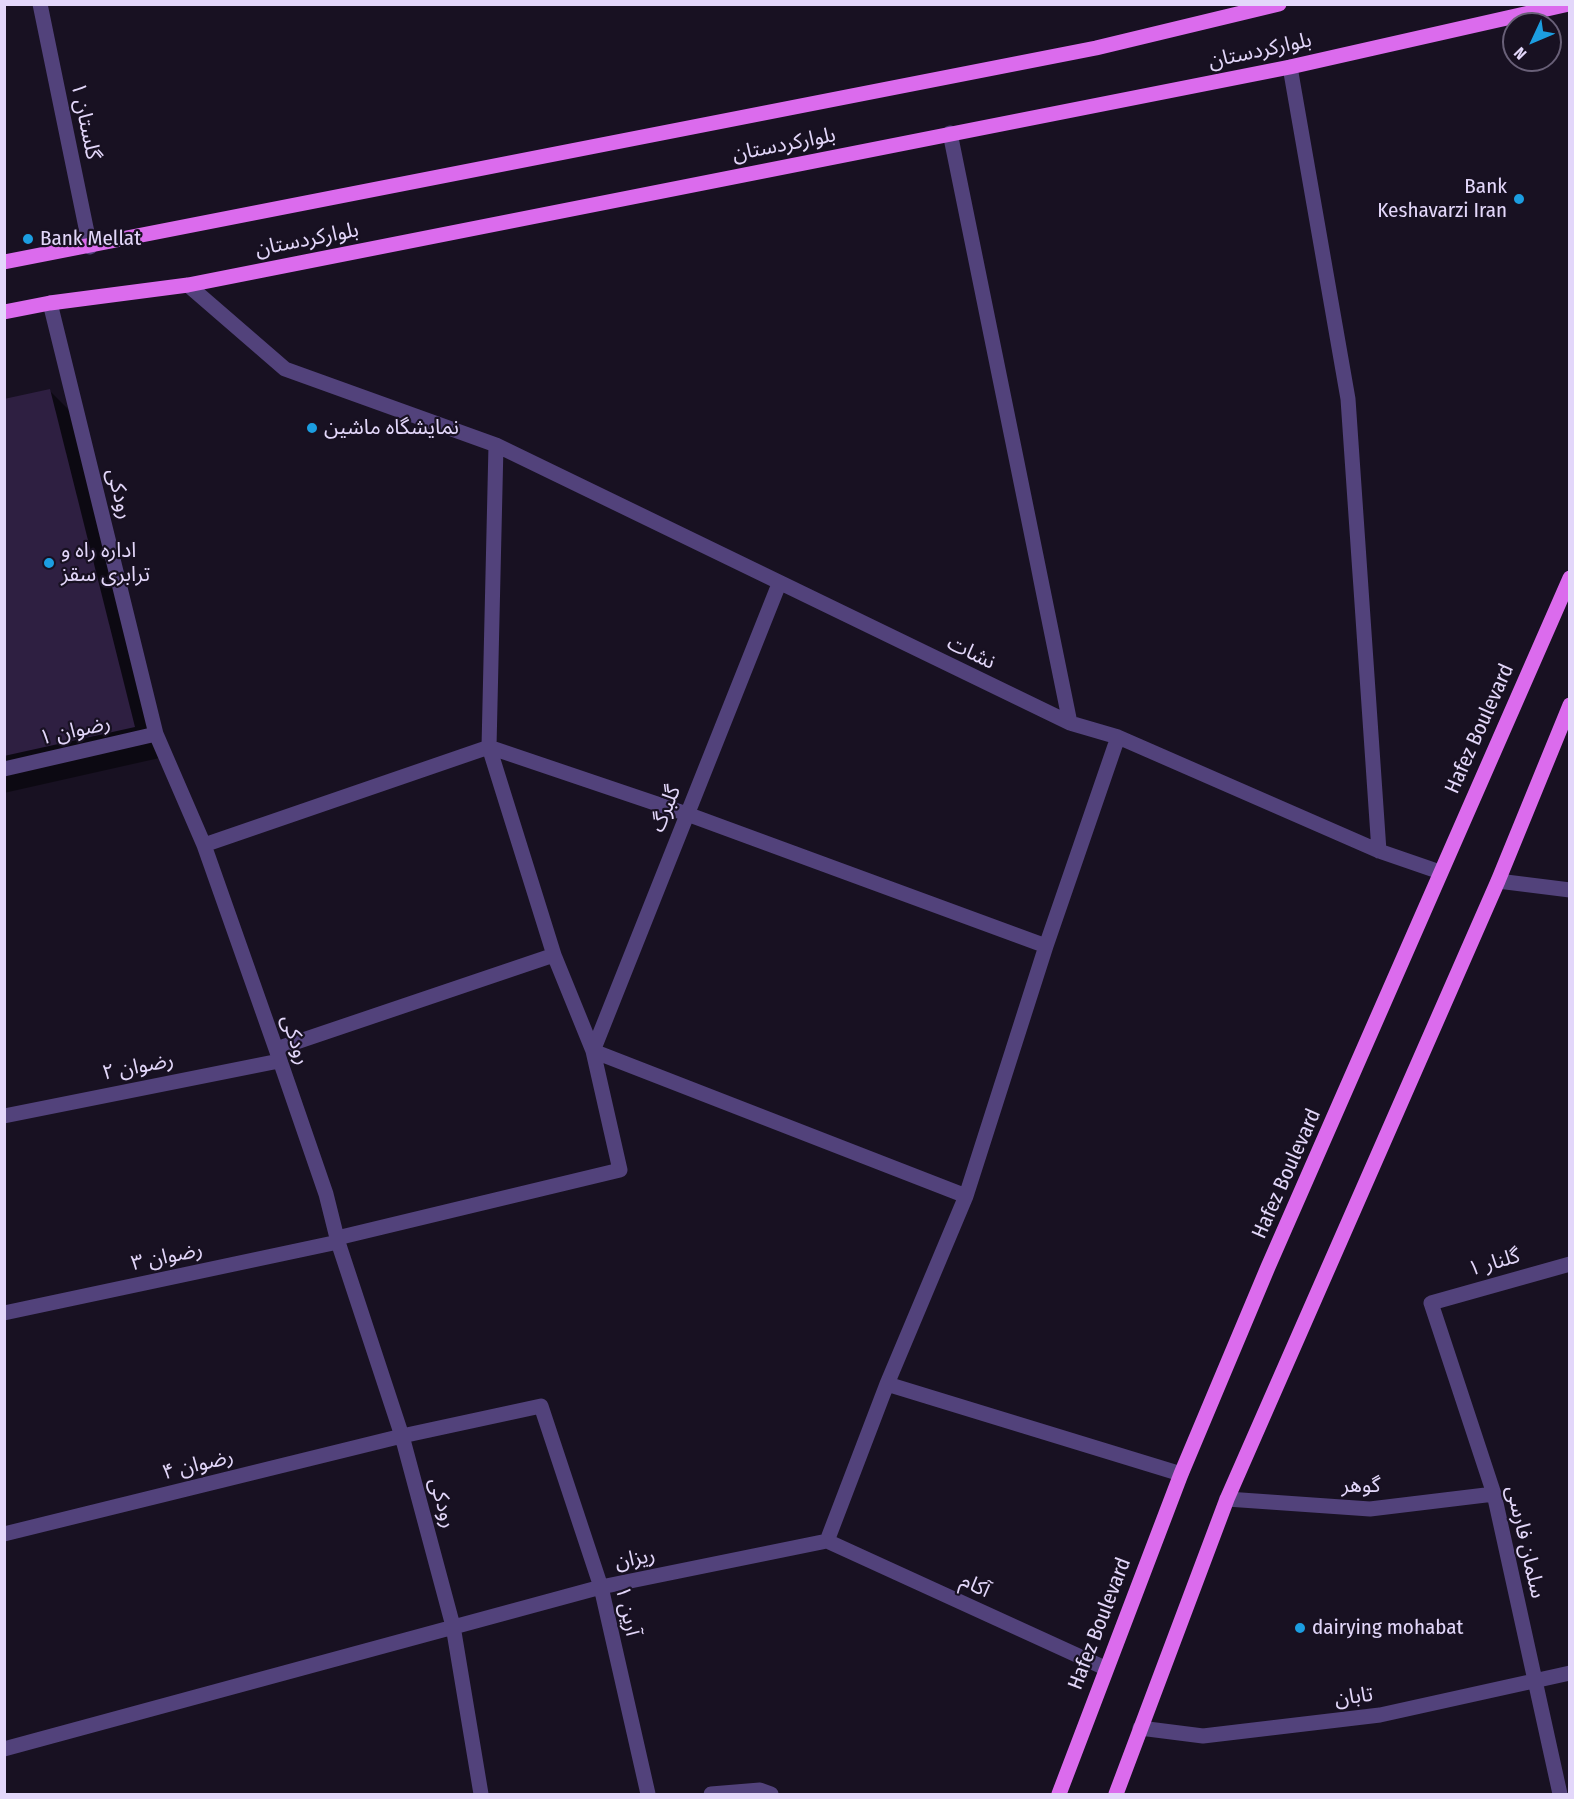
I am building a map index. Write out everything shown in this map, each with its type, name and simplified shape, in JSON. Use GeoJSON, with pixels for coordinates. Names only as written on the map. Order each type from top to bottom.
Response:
{"type":"FeatureCollection","features":[{"type":"Feature","properties":{"kind":"main road","name":"بلوارکردستان"},"geometry":{"type":"LineString","coordinates":[[4,262],[90,247],[1096,48],[1279,4]]}},
{"type":"Feature","properties":{"kind":"main road","name":"بلوارکردستان"},"geometry":{"type":"LineString","coordinates":[[4,312],[50,303],[188,285],[1290,67],[1569,4]]}},
{"type":"Feature","properties":{"kind":"main road","name":"Hafez Boulevard"},"geometry":{"type":"LineString","coordinates":[[1059,1794],[1105,1668],[1181,1474],[1569,578]]}},
{"type":"Feature","properties":{"kind":"main road"},"geometry":{"type":"LineString","coordinates":[[1116,1794],[1227,1499],[1498,881],[1569,708]]}},
{"type":"Feature","properties":{"kind":"street","name":"گلستان ۱"},"geometry":{"type":"LineString","coordinates":[[40,4],[90,247]]}},
{"type":"Feature","properties":{"kind":"street"},"geometry":{"type":"LineString","coordinates":[[1290,67],[1348,399],[1379,851]]}},
{"type":"Feature","properties":{"kind":"street"},"geometry":{"type":"LineString","coordinates":[[950,133],[1070,723]]}},
{"type":"Feature","properties":{"kind":"street","name":"نشات"},"geometry":{"type":"LineString","coordinates":[[188,285],[285,369],[496,445],[1070,723],[1118,737],[1379,851],[1440,872]]}},
{"type":"Feature","properties":{"kind":"street","name":"رودکی"},"geometry":{"type":"LineString","coordinates":[[50,303],[156,734],[204,845],[278,1055],[326,1194],[337,1240],[402,1436],[453,1626],[481,1794]]}},
{"type":"Feature","properties":{"kind":"street"},"geometry":{"type":"LineString","coordinates":[[496,445],[489,747],[554,955],[593,1051],[966,1196]]}},
{"type":"Feature","properties":{"kind":"street","name":"گلبرگ"},"geometry":{"type":"LineString","coordinates":[[593,1051],[779,584]]}},
{"type":"Feature","properties":{"kind":"street","name":"رضوان ۱"},"geometry":{"type":"LineString","coordinates":[[4,769],[156,734]]}},
{"type":"Feature","properties":{"kind":"street"},"geometry":{"type":"LineString","coordinates":[[827,1541],[887,1384],[966,1196],[1046,946],[1118,737]]}},
{"type":"Feature","properties":{"kind":"street"},"geometry":{"type":"LineString","coordinates":[[204,845],[489,747],[687,814],[1046,946]]}},
{"type":"Feature","properties":{"kind":"street"},"geometry":{"type":"LineString","coordinates":[[1498,881],[1569,890]]}},
{"type":"Feature","properties":{"kind":"street","name":"رضوان ۲"},"geometry":{"type":"LineString","coordinates":[[4,1116],[278,1055],[554,955]]}},
{"type":"Feature","properties":{"kind":"street","name":"رضوان ۳"},"geometry":{"type":"LineString","coordinates":[[4,1313],[337,1240],[620,1170],[593,1051]]}},
{"type":"Feature","properties":{"kind":"street","name":"گلنار ۱"},"geometry":{"type":"LineString","coordinates":[[1431,1304],[1569,1264]]}},
{"type":"Feature","properties":{"kind":"street","name":"سلمان فارسی"},"geometry":{"type":"LineString","coordinates":[[1431,1304],[1494,1494],[1560,1794]]}},
{"type":"Feature","properties":{"kind":"street"},"geometry":{"type":"LineString","coordinates":[[887,1384],[1181,1474]]}},
{"type":"Feature","properties":{"kind":"street","name":"رضوان ۴"},"geometry":{"type":"LineString","coordinates":[[4,1534],[402,1436],[541,1406]]}},
{"type":"Feature","properties":{"kind":"street","name":"آرین ۱"},"geometry":{"type":"LineString","coordinates":[[541,1406],[601,1587],[648,1794]]}},
{"type":"Feature","properties":{"kind":"street","name":"گوهر"},"geometry":{"type":"LineString","coordinates":[[1227,1499],[1370,1509],[1494,1494]]}},
{"type":"Feature","properties":{"kind":"street","name":"ریزان"},"geometry":{"type":"LineString","coordinates":[[4,1749],[601,1587],[827,1541]]}},
{"type":"Feature","properties":{"kind":"street","name":"آکام"},"geometry":{"type":"LineString","coordinates":[[827,1541],[1105,1668]]}},
{"type":"Feature","properties":{"kind":"street","name":"تابان"},"geometry":{"type":"LineString","coordinates":[[1140,1728],[1203,1736],[1380,1715],[1569,1673]]}},
{"type":"Feature","properties":{"kind":"street"},"geometry":{"type":"LineString","coordinates":[[711,1794],[760,1790],[771,1794]]}},
{"type":"Feature","properties":{"kind":"building","name":"اداره راه و ترابری سقز"},"geometry":{"type":"Polygon","coordinates":[[[50,389],[135,727],[4,756],[4,399],[50,389]]]}},
{"type":"Feature","properties":{"kind":"place","name":"Bank Keshavarzi Iran"},"geometry":{"type":"Point","coordinates":[1519,199]}},
{"type":"Feature","properties":{"kind":"place","name":"Bank Mellat"},"geometry":{"type":"Point","coordinates":[28,239]}},
{"type":"Feature","properties":{"kind":"place","name":"نمایشگاه ماشین"},"geometry":{"type":"Point","coordinates":[312,428]}},
{"type":"Feature","properties":{"kind":"place","name":"اداره راه و ترابری سقز"},"geometry":{"type":"Point","coordinates":[49,563]}},
{"type":"Feature","properties":{"kind":"place","name":"dairying mohabat"},"geometry":{"type":"Point","coordinates":[1300,1628]}}]}
